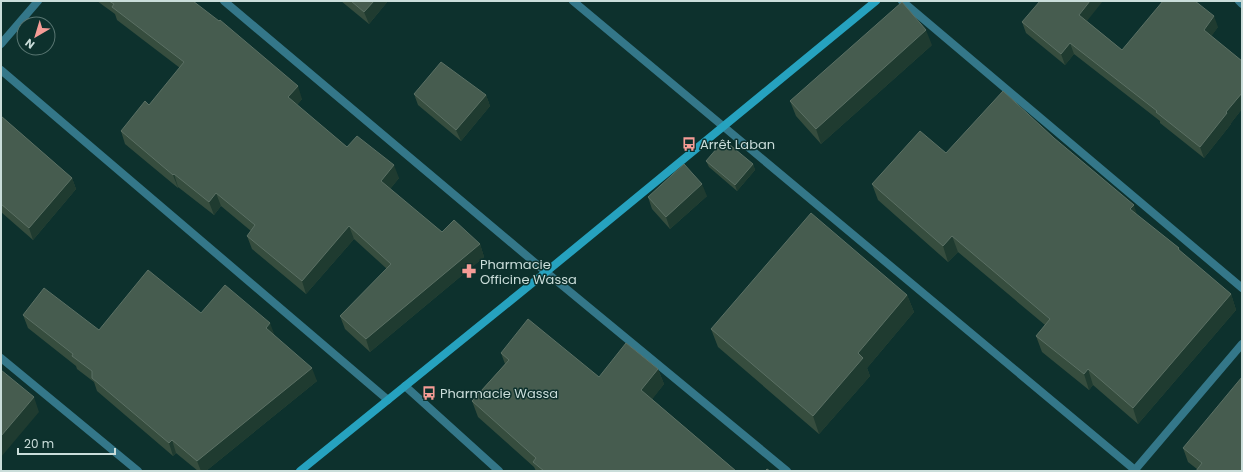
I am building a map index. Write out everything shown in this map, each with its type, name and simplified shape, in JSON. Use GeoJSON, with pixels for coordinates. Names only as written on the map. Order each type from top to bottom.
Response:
{"type":"FeatureCollection","features":[{"type":"Feature","properties":{"kind":"main road"},"geometry":{"type":"LineString","coordinates":[[300,471],[724,127],[876,1]]}},
{"type":"Feature","properties":{"kind":"street"},"geometry":{"type":"LineString","coordinates":[[1,44],[38,1]]}},
{"type":"Feature","properties":{"kind":"street"},"geometry":{"type":"LineString","coordinates":[[224,1],[546,272],[787,471]]}},
{"type":"Feature","properties":{"kind":"street"},"geometry":{"type":"LineString","coordinates":[[574,1],[1134,471],[1242,344]]}},
{"type":"Feature","properties":{"kind":"street"},"geometry":{"type":"LineString","coordinates":[[902,1],[1242,288]]}},
{"type":"Feature","properties":{"kind":"street"},"geometry":{"type":"LineString","coordinates":[[1239,1],[1242,4]]}},
{"type":"Feature","properties":{"kind":"street"},"geometry":{"type":"LineString","coordinates":[[1,70],[388,400]]}},
{"type":"Feature","properties":{"kind":"street"},"geometry":{"type":"LineString","coordinates":[[1,358],[138,471]]}},
{"type":"Feature","properties":{"kind":"street"},"geometry":{"type":"LineString","coordinates":[[405,386],[499,471]]}},
{"type":"Feature","properties":{"kind":"building"},"geometry":{"type":"Polygon","coordinates":[[[109,1],[193,1],[219,21],[220,20],[298,86],[288,97],[347,147],[357,136],[394,165],[381,181],[442,232],[454,220],[480,244],[366,339],[340,316],[391,264],[349,226],[302,281],[247,236],[255,225],[216,193],[209,202],[174,174],[173,175],[121,131],[145,101],[149,105],[184,62],[112,7],[114,4],[109,1]]]}},
{"type":"Feature","properties":{"kind":"building"},"geometry":{"type":"Polygon","coordinates":[[[351,1],[374,1],[364,12],[351,1]]]}},
{"type":"Feature","properties":{"kind":"building"},"geometry":{"type":"Polygon","coordinates":[[[1040,1],[1090,1],[1079,15],[1122,50],[1163,1],[1195,1],[1214,16],[1204,30],[1242,61],[1242,93],[1200,147],[1156,112],[1157,111],[1070,43],[1061,54],[1022,22],[1040,1]]]}},
{"type":"Feature","properties":{"kind":"building"},"geometry":{"type":"Polygon","coordinates":[[[902,2],[926,30],[816,129],[790,101],[902,2]]]}},
{"type":"Feature","properties":{"kind":"building"},"geometry":{"type":"Polygon","coordinates":[[[441,62],[486,95],[456,130],[414,94],[441,62]]]}},
{"type":"Feature","properties":{"kind":"building"},"geometry":{"type":"Polygon","coordinates":[[[1003,91],[1054,138],[1134,205],[1130,209],[1179,248],[1178,249],[1231,294],[1133,408],[1088,369],[1084,374],[1036,336],[1050,319],[952,236],[943,246],[872,184],[920,131],[946,153],[1003,91]]]}},
{"type":"Feature","properties":{"kind":"building"},"geometry":{"type":"Polygon","coordinates":[[[1,116],[72,178],[29,228],[1,204],[1,116]]]}},
{"type":"Feature","properties":{"kind":"building"},"geometry":{"type":"Polygon","coordinates":[[[724,140],[753,164],[735,185],[706,161],[724,140]]]}},
{"type":"Feature","properties":{"kind":"building"},"geometry":{"type":"Polygon","coordinates":[[[684,164],[702,184],[666,217],[648,197],[684,164]]]}},
{"type":"Feature","properties":{"kind":"building"},"geometry":{"type":"Polygon","coordinates":[[[811,213],[907,295],[858,353],[863,358],[813,416],[711,329],[811,213]]]}},
{"type":"Feature","properties":{"kind":"building"},"geometry":{"type":"Polygon","coordinates":[[[148,270],[201,313],[225,285],[270,323],[266,328],[312,368],[197,461],[172,440],[169,443],[92,378],[92,371],[72,356],[73,354],[23,315],[44,288],[99,330],[148,270]]]}},
{"type":"Feature","properties":{"kind":"building"},"geometry":{"type":"Polygon","coordinates":[[[528,319],[599,377],[626,343],[658,369],[641,390],[736,471],[544,471],[533,462],[536,458],[472,401],[509,360],[501,353],[528,319]]]}},
{"type":"Feature","properties":{"kind":"building"},"geometry":{"type":"Polygon","coordinates":[[[1,370],[34,397],[1,436],[1,370]]]}},
{"type":"Feature","properties":{"kind":"building"},"geometry":{"type":"Polygon","coordinates":[[[1242,377],[1242,471],[1196,471],[1202,463],[1183,448],[1242,377]]]}},
{"type":"Feature","properties":{"kind":"place","name":"Arrêt Laban"},"geometry":{"type":"Point","coordinates":[689,144]}},
{"type":"Feature","properties":{"kind":"place","name":"Pharmacie Officine Wassa"},"geometry":{"type":"Point","coordinates":[469,271]}},
{"type":"Feature","properties":{"kind":"place","name":"Pharmacie Wassa"},"geometry":{"type":"Point","coordinates":[429,393]}}]}
